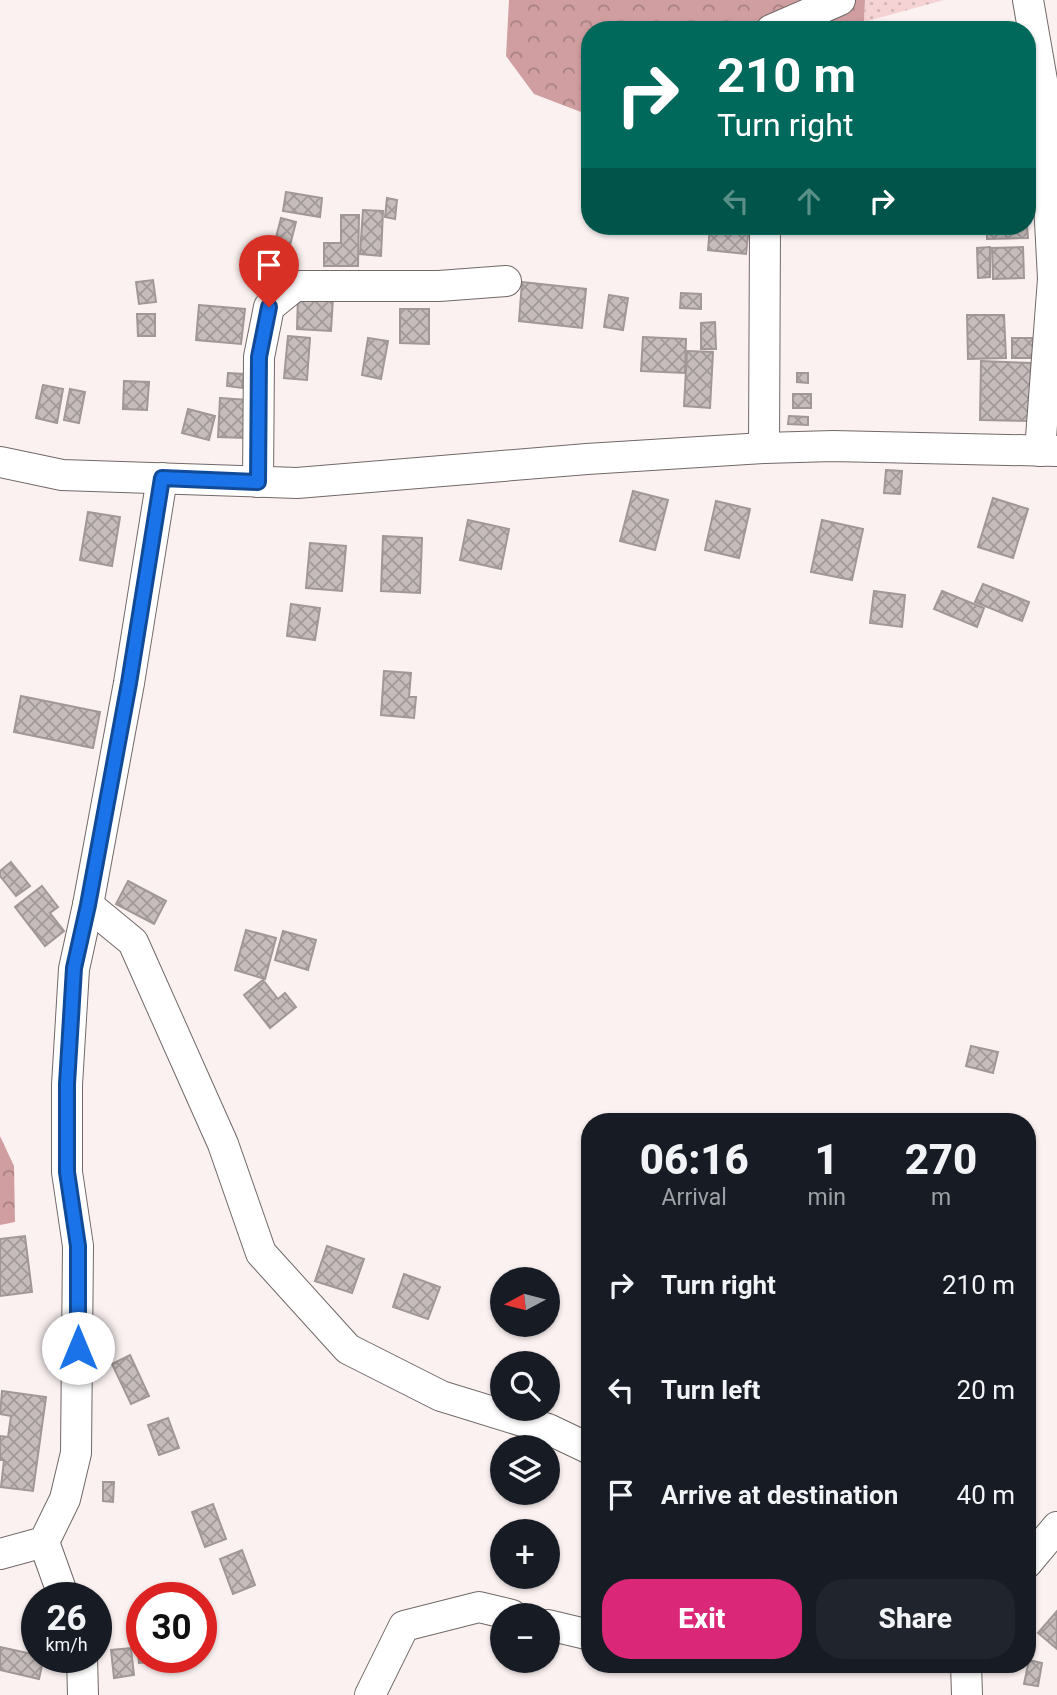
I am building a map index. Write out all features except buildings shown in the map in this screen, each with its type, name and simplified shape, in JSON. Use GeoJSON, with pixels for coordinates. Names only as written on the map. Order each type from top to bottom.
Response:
{"type":"FeatureCollection","features":[{"type":"Feature","properties":{"kind":"street"},"geometry":{"type":"LineString","coordinates":[[792,21],[840,0]]}},
{"type":"Feature","properties":{"kind":"street"},"geometry":{"type":"LineString","coordinates":[[1028,0],[1032,21]]}},
{"type":"Feature","properties":{"kind":"street"},"geometry":{"type":"LineString","coordinates":[[0,462],[62,475],[297,483],[587,459],[764,448],[832,446],[1048,451],[1053,279],[1043,86],[1036,46]]}},
{"type":"Feature","properties":{"kind":"street"},"geometry":{"type":"LineString","coordinates":[[764,448],[765,235]]}},
{"type":"Feature","properties":{"kind":"street"},"geometry":{"type":"LineString","coordinates":[[258,482],[259,357],[269,307],[295,286],[439,286],[506,281]]}},
{"type":"Feature","properties":{"kind":"street"},"geometry":{"type":"LineString","coordinates":[[58,1582],[44,1542],[65,1499],[76,1453],[78,1246],[67,1172],[67,1084],[74,968],[129,683],[162,478]]}},
{"type":"Feature","properties":{"kind":"street"},"geometry":{"type":"LineString","coordinates":[[88,905],[133,942],[223,1144],[261,1253],[348,1349],[441,1396],[548,1429],[581,1445]]}},
{"type":"Feature","properties":{"kind":"street"},"geometry":{"type":"LineString","coordinates":[[1036,1552],[1057,1527]]}},
{"type":"Feature","properties":{"kind":"street"},"geometry":{"type":"LineString","coordinates":[[0,1554],[44,1542]]}},
{"type":"Feature","properties":{"kind":"street"},"geometry":{"type":"LineString","coordinates":[[370,1695],[404,1626],[479,1607],[490,1610]]}},
{"type":"Feature","properties":{"kind":"street"},"geometry":{"type":"LineString","coordinates":[[560,1628],[581,1633]]}},
{"type":"Feature","properties":{"kind":"street"},"geometry":{"type":"LineString","coordinates":[[82,1673],[83,1695]]}},
{"type":"Feature","properties":{"kind":"street"},"geometry":{"type":"LineString","coordinates":[[966,1673],[967,1695]]}},
{"type":"Feature","properties":{"kind":"shaded area"},"geometry":{"type":"Polygon","coordinates":[[[865,0],[944,0],[868,21],[864,21],[865,0]]]}},
{"type":"Feature","properties":{"kind":"green space"},"geometry":{"type":"Polygon","coordinates":[[[509,0],[865,0],[864,21],[581,21],[581,112],[534,94],[506,56],[509,0]]]}},
{"type":"Feature","properties":{"kind":"green space"},"geometry":{"type":"Polygon","coordinates":[[[0,1136],[14,1166],[15,1222],[0,1225],[0,1136]]]}},
{"type":"Feature","properties":{"kind":"route"},"geometry":{"type":"LineString","coordinates":[[78,1348],[78,1246],[67,1172],[67,1084],[74,968],[129,683],[162,478],[258,482],[259,357],[269,307]]}}]}
